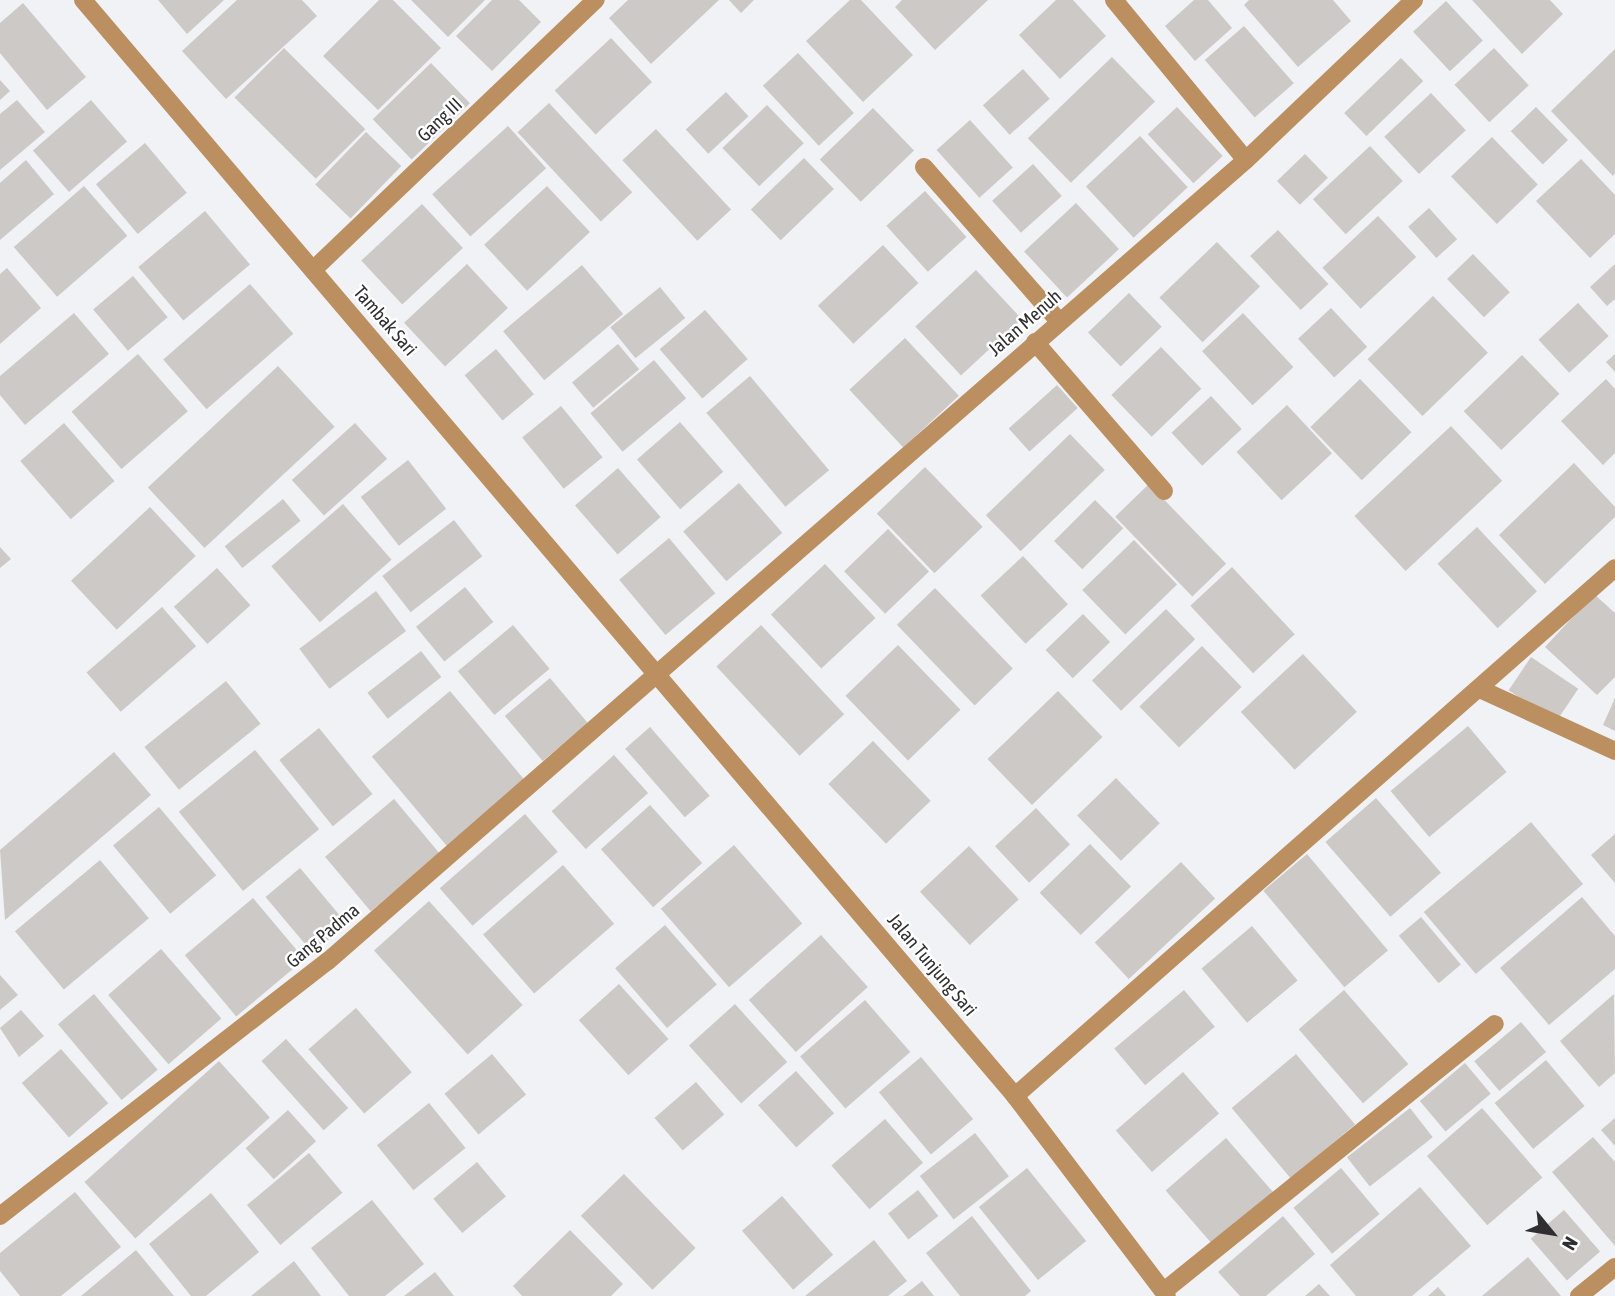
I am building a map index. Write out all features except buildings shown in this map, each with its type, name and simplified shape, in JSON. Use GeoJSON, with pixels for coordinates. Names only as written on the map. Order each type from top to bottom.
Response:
{"type":"FeatureCollection","features":[{"type":"Feature","properties":{"kind":"street","name":"Tambak Sari"},"geometry":{"type":"LineString","coordinates":[[83,0],[655,669]]}},
{"type":"Feature","properties":{"kind":"street","name":"Gang III"},"geometry":{"type":"LineString","coordinates":[[313,270],[596,0]]}},
{"type":"Feature","properties":{"kind":"street"},"geometry":{"type":"LineString","coordinates":[[1114,0],[1246,160]]}},
{"type":"Feature","properties":{"kind":"street","name":"Jalan Menuh"},"geometry":{"type":"LineString","coordinates":[[655,669],[1246,160],[1414,0]]}},
{"type":"Feature","properties":{"kind":"street"},"geometry":{"type":"LineString","coordinates":[[924,167],[1059,321]]}},
{"type":"Feature","properties":{"kind":"street"},"geometry":{"type":"LineString","coordinates":[[1035,342],[1164,491]]}},
{"type":"Feature","properties":{"kind":"street"},"geometry":{"type":"LineString","coordinates":[[1015,1096],[1482,690],[1615,568]]}},
{"type":"Feature","properties":{"kind":"street","name":"Jalan Tunjung Sari"},"geometry":{"type":"LineString","coordinates":[[655,669],[1015,1096],[1166,1293]]}},
{"type":"Feature","properties":{"kind":"street","name":"Gang Padma"},"geometry":{"type":"LineString","coordinates":[[0,1216],[328,961],[655,669]]}},
{"type":"Feature","properties":{"kind":"street"},"geometry":{"type":"LineString","coordinates":[[1482,690],[1615,751]]}},
{"type":"Feature","properties":{"kind":"street"},"geometry":{"type":"LineString","coordinates":[[1166,1293],[1495,1024]]}},
{"type":"Feature","properties":{"kind":"street"},"geometry":{"type":"LineString","coordinates":[[1579,1296],[1615,1267]]}}]}
